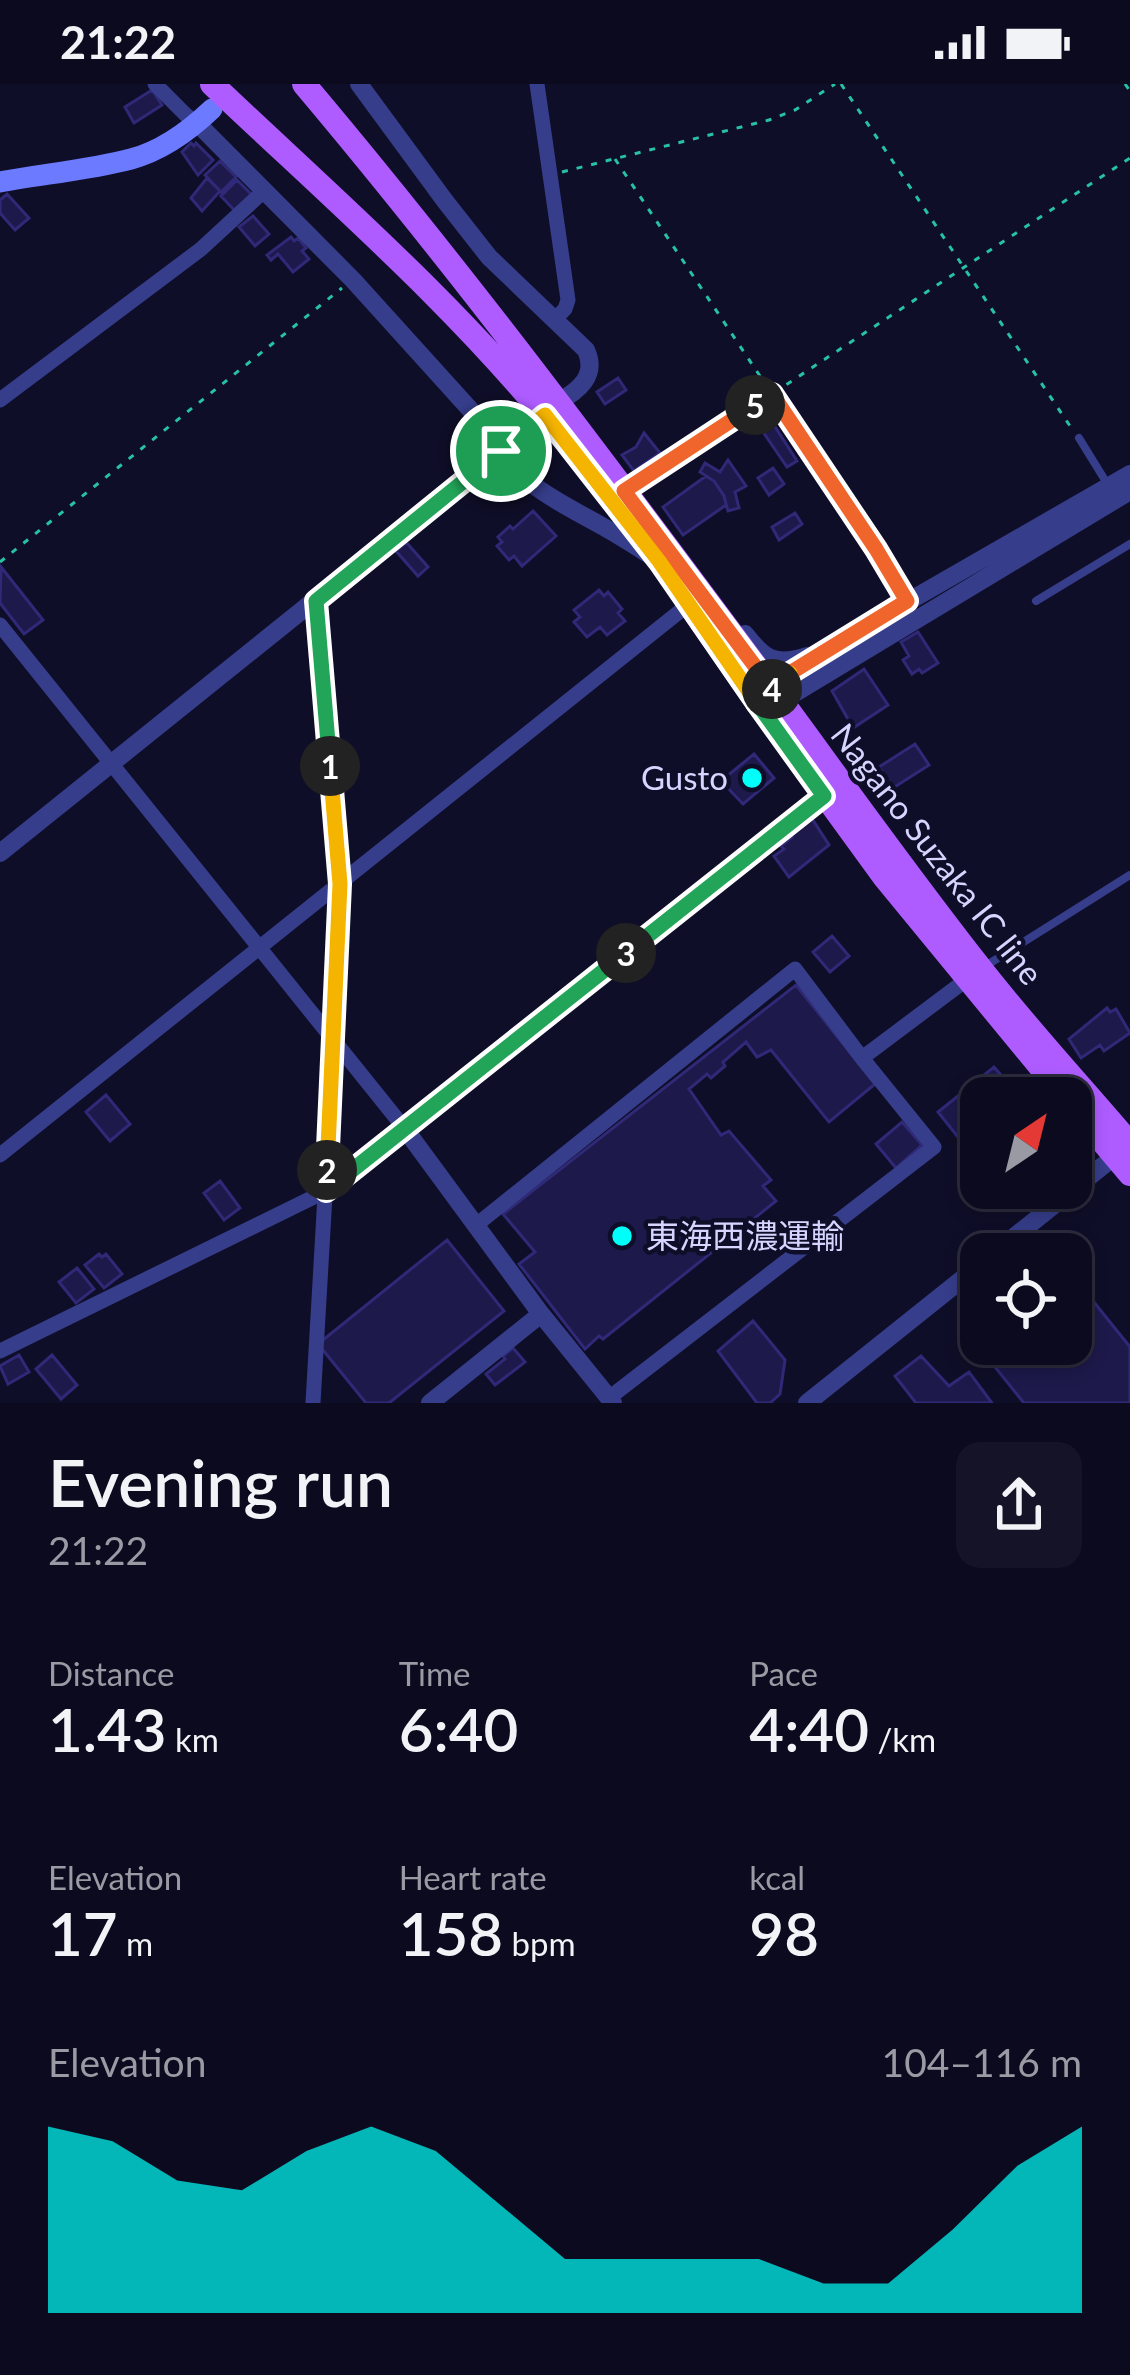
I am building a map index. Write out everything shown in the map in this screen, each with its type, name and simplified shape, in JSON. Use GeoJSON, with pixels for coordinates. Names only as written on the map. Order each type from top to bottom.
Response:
{"type":"FeatureCollection","features":[{"type":"Feature","properties":{"kind":"main road","name":"Nagano Suzaka IC line"},"geometry":{"type":"LineString","coordinates":[[304,84],[374,167],[551,409],[875,832],[1051,1077]]}},
{"type":"Feature","properties":{"kind":"main road"},"geometry":{"type":"LineString","coordinates":[[0,182],[135,158],[168,142],[207,105]]}},
{"type":"Feature","properties":{"kind":"main road","name":"Nagano Suzaka IC line"},"geometry":{"type":"LineString","coordinates":[[207,105],[427,285],[551,409],[624,491],[689,604],[769,697],[824,796],[885,878],[974,975],[1125,1158]]}},
{"type":"Feature","properties":{"kind":"main road","name":"Nagano Suzaka IC line"},"geometry":{"type":"LineString","coordinates":[[1092,1124],[1125,1158]]}},
{"type":"Feature","properties":{"kind":"street"},"geometry":{"type":"LineString","coordinates":[[155,84],[187,116],[207,105],[265,190],[495,436],[501,451],[525,479],[549,499],[660,551],[706,583],[764,655],[790,662],[817,654]]}},
{"type":"Feature","properties":{"kind":"street"},"geometry":{"type":"LineString","coordinates":[[0,854],[588,376],[591,358],[581,342],[489,256],[359,84]]}},
{"type":"Feature","properties":{"kind":"street"},"geometry":{"type":"LineString","coordinates":[[537,84],[568,300],[556,318]]}},
{"type":"Feature","properties":{"kind":"street"},"geometry":{"type":"LineString","coordinates":[[0,400],[201,249],[265,190]]}},
{"type":"Feature","properties":{"kind":"street"},"geometry":{"type":"LineString","coordinates":[[769,697],[817,654],[1130,474]]}},
{"type":"Feature","properties":{"kind":"street"},"geometry":{"type":"LineString","coordinates":[[769,697],[1130,491]]}},
{"type":"Feature","properties":{"kind":"street"},"geometry":{"type":"LineString","coordinates":[[313,1403],[340,884],[316,601]]}},
{"type":"Feature","properties":{"kind":"street"},"geometry":{"type":"LineString","coordinates":[[0,1155],[689,604]]}},
{"type":"Feature","properties":{"kind":"street"},"geometry":{"type":"LineString","coordinates":[[0,625],[405,1129],[475,1226],[541,1314],[611,1401],[934,1147],[795,969],[475,1226]]}},
{"type":"Feature","properties":{"kind":"street"},"geometry":{"type":"LineString","coordinates":[[0,1351],[326,1191],[824,796]]}},
{"type":"Feature","properties":{"kind":"street"},"geometry":{"type":"LineString","coordinates":[[862,1058],[974,975]]}},
{"type":"Feature","properties":{"kind":"street"},"geometry":{"type":"LineString","coordinates":[[1022,1233],[1125,1158]]}},
{"type":"Feature","properties":{"kind":"street"},"geometry":{"type":"LineString","coordinates":[[806,1403],[960,1281]]}},
{"type":"Feature","properties":{"kind":"street"},"geometry":{"type":"LineString","coordinates":[[430,1403],[541,1314]]}},
{"type":"Feature","properties":{"kind":"lane"},"geometry":{"type":"LineString","coordinates":[[1079,438],[1109,486]]}},
{"type":"Feature","properties":{"kind":"lane"},"geometry":{"type":"LineString","coordinates":[[1036,601],[1130,544]]}},
{"type":"Feature","properties":{"kind":"lane"},"geometry":{"type":"LineString","coordinates":[[974,975],[1130,874]]}},
{"type":"Feature","properties":{"kind":"path"},"geometry":{"type":"LineString","coordinates":[[549,175],[769,120],[838,84],[1079,438]]}},
{"type":"Feature","properties":{"kind":"path"},"geometry":{"type":"LineString","coordinates":[[1125,84],[1130,91]]}},
{"type":"Feature","properties":{"kind":"path"},"geometry":{"type":"LineString","coordinates":[[624,491],[1130,158]]}},
{"type":"Feature","properties":{"kind":"path"},"geometry":{"type":"LineString","coordinates":[[615,159],[907,601]]}},
{"type":"Feature","properties":{"kind":"path"},"geometry":{"type":"LineString","coordinates":[[0,562],[353,280]]}},
{"type":"Feature","properties":{"kind":"building"},"geometry":{"type":"Polygon","coordinates":[[[152,90],[162,105],[134,123],[125,107],[152,90]]]}},
{"type":"Feature","properties":{"kind":"building"},"geometry":{"type":"Polygon","coordinates":[[[191,143],[213,160],[198,175],[182,152],[191,143]]]}},
{"type":"Feature","properties":{"kind":"building"},"geometry":{"type":"Polygon","coordinates":[[[220,161],[236,177],[221,192],[205,175],[220,161]]]}},
{"type":"Feature","properties":{"kind":"building"},"geometry":{"type":"Polygon","coordinates":[[[207,178],[220,191],[202,211],[191,198],[207,178]]]}},
{"type":"Feature","properties":{"kind":"building"},"geometry":{"type":"Polygon","coordinates":[[[237,180],[252,195],[235,211],[221,196],[237,180]]]}},
{"type":"Feature","properties":{"kind":"building"},"geometry":{"type":"Polygon","coordinates":[[[7,194],[29,218],[15,230],[0,213],[0,200],[7,194]]]}},
{"type":"Feature","properties":{"kind":"building"},"geometry":{"type":"Polygon","coordinates":[[[253,216],[269,234],[255,246],[239,227],[253,216]]]}},
{"type":"Feature","properties":{"kind":"building"},"geometry":{"type":"Polygon","coordinates":[[[291,237],[298,238],[309,259],[293,272],[278,254],[271,260],[267,255],[291,237]]]}},
{"type":"Feature","properties":{"kind":"building"},"geometry":{"type":"Polygon","coordinates":[[[618,378],[626,390],[605,404],[597,392],[618,378]]]}},
{"type":"Feature","properties":{"kind":"building"},"geometry":{"type":"Polygon","coordinates":[[[772,422],[797,461],[787,467],[761,429],[772,422]]]}},
{"type":"Feature","properties":{"kind":"building"},"geometry":{"type":"Polygon","coordinates":[[[644,433],[660,453],[634,471],[622,455],[636,447],[644,433]]]}},
{"type":"Feature","properties":{"kind":"building"},"geometry":{"type":"Polygon","coordinates":[[[728,460],[746,486],[735,492],[739,508],[728,511],[714,481],[700,472],[705,463],[720,472],[728,460]]]}},
{"type":"Feature","properties":{"kind":"building"},"geometry":{"type":"Polygon","coordinates":[[[773,468],[784,484],[769,495],[758,478],[773,468]]]}},
{"type":"Feature","properties":{"kind":"building"},"geometry":{"type":"Polygon","coordinates":[[[706,476],[714,481],[726,505],[683,535],[663,507],[706,476]]]}},
{"type":"Feature","properties":{"kind":"building"},"geometry":{"type":"Polygon","coordinates":[[[533,511],[556,536],[522,566],[497,546],[502,542],[498,537],[533,511]]]}},
{"type":"Feature","properties":{"kind":"building"},"geometry":{"type":"Polygon","coordinates":[[[795,513],[802,524],[779,540],[772,527],[795,513]]]}},
{"type":"Feature","properties":{"kind":"building"},"geometry":{"type":"Polygon","coordinates":[[[406,542],[428,567],[418,576],[396,551],[406,542]]]}},
{"type":"Feature","properties":{"kind":"building"},"geometry":{"type":"Polygon","coordinates":[[[1,567],[43,620],[24,634],[0,603],[1,567]]]}},
{"type":"Feature","properties":{"kind":"building"},"geometry":{"type":"Polygon","coordinates":[[[599,590],[604,596],[608,592],[625,621],[607,635],[600,627],[587,637],[574,622],[580,617],[574,610],[599,590]]]}},
{"type":"Feature","properties":{"kind":"building"},"geometry":{"type":"Polygon","coordinates":[[[918,632],[938,663],[912,674],[903,660],[909,656],[901,642],[918,632]]]}},
{"type":"Feature","properties":{"kind":"building"},"geometry":{"type":"Polygon","coordinates":[[[864,669],[888,705],[853,728],[832,691],[864,669]]]}},
{"type":"Feature","properties":{"kind":"building"},"geometry":{"type":"Polygon","coordinates":[[[915,744],[929,765],[893,788],[879,767],[915,744]]]}},
{"type":"Feature","properties":{"kind":"building"},"geometry":{"type":"Polygon","coordinates":[[[754,754],[774,778],[743,804],[721,781],[754,754]]]}},
{"type":"Feature","properties":{"kind":"building"},"geometry":{"type":"Polygon","coordinates":[[[811,817],[829,845],[789,877],[774,856],[784,849],[781,846],[792,837],[790,833],[811,817]]]}},
{"type":"Feature","properties":{"kind":"building"},"geometry":{"type":"Polygon","coordinates":[[[832,936],[849,956],[830,972],[813,952],[832,936]]]}},
{"type":"Feature","properties":{"kind":"building"},"geometry":{"type":"Polygon","coordinates":[[[796,985],[875,1084],[829,1122],[771,1050],[757,1057],[746,1042],[711,1078],[707,1074],[689,1089],[721,1135],[729,1131],[771,1180],[763,1186],[776,1201],[585,1349],[519,1264],[535,1252],[503,1214],[796,985]]]}},
{"type":"Feature","properties":{"kind":"building"},"geometry":{"type":"Polygon","coordinates":[[[1107,1008],[1110,1012],[1116,1009],[1130,1033],[1104,1051],[1100,1045],[1081,1058],[1069,1039],[1107,1008]]]}},
{"type":"Feature","properties":{"kind":"building"},"geometry":{"type":"Polygon","coordinates":[[[994,1067],[1003,1077],[982,1077],[994,1067]]]}},
{"type":"Feature","properties":{"kind":"building"},"geometry":{"type":"Polygon","coordinates":[[[960,1094],[960,1140],[938,1112],[960,1094]]]}},
{"type":"Feature","properties":{"kind":"building"},"geometry":{"type":"Polygon","coordinates":[[[106,1095],[130,1124],[110,1141],[86,1112],[106,1095]]]}},
{"type":"Feature","properties":{"kind":"building"},"geometry":{"type":"Polygon","coordinates":[[[902,1122],[922,1145],[896,1168],[876,1144],[902,1122]]]}},
{"type":"Feature","properties":{"kind":"building"},"geometry":{"type":"Polygon","coordinates":[[[220,1181],[240,1208],[224,1220],[204,1193],[220,1181]]]}},
{"type":"Feature","properties":{"kind":"building"},"geometry":{"type":"Polygon","coordinates":[[[447,1240],[504,1311],[389,1403],[366,1403],[318,1344],[447,1240]]]}},
{"type":"Feature","properties":{"kind":"building"},"geometry":{"type":"Polygon","coordinates":[[[106,1254],[122,1274],[104,1288],[85,1265],[106,1254]]]}},
{"type":"Feature","properties":{"kind":"building"},"geometry":{"type":"Polygon","coordinates":[[[77,1268],[94,1289],[76,1303],[59,1282],[77,1268]]]}},
{"type":"Feature","properties":{"kind":"building"},"geometry":{"type":"Polygon","coordinates":[[[1092,1300],[1130,1347],[1130,1403],[1024,1403],[993,1365],[1092,1365],[1092,1300]]]}},
{"type":"Feature","properties":{"kind":"building"},"geometry":{"type":"Polygon","coordinates":[[[753,1321],[785,1360],[780,1394],[770,1403],[757,1403],[718,1351],[753,1321]]]}},
{"type":"Feature","properties":{"kind":"building"},"geometry":{"type":"Polygon","coordinates":[[[513,1348],[525,1362],[495,1385],[486,1374],[513,1348]]]}},
{"type":"Feature","properties":{"kind":"building"},"geometry":{"type":"Polygon","coordinates":[[[19,1355],[29,1372],[8,1384],[0,1366],[19,1355]]]}},
{"type":"Feature","properties":{"kind":"building"},"geometry":{"type":"Polygon","coordinates":[[[52,1355],[77,1385],[61,1399],[36,1369],[52,1355]]]}},
{"type":"Feature","properties":{"kind":"building"},"geometry":{"type":"Polygon","coordinates":[[[921,1356],[949,1386],[969,1372],[992,1403],[916,1403],[895,1376],[921,1356]]]}},
{"type":"Feature","properties":{"kind":"place","name":"Gusto"},"geometry":{"type":"Point","coordinates":[752,778]}},
{"type":"Feature","properties":{"kind":"place","name":"東海西濃運輸"},"geometry":{"type":"Point","coordinates":[622,1236]}},
{"type":"Feature","properties":{"kind":"route"},"geometry":{"type":"LineString","coordinates":[[501,451],[316,601],[340,884],[326,1191],[824,796],[757,703],[780,702],[770,686],[624,491],[772,394],[907,601],[817,654],[770,686],[757,703],[659,561],[545,415],[501,451]]}}]}
